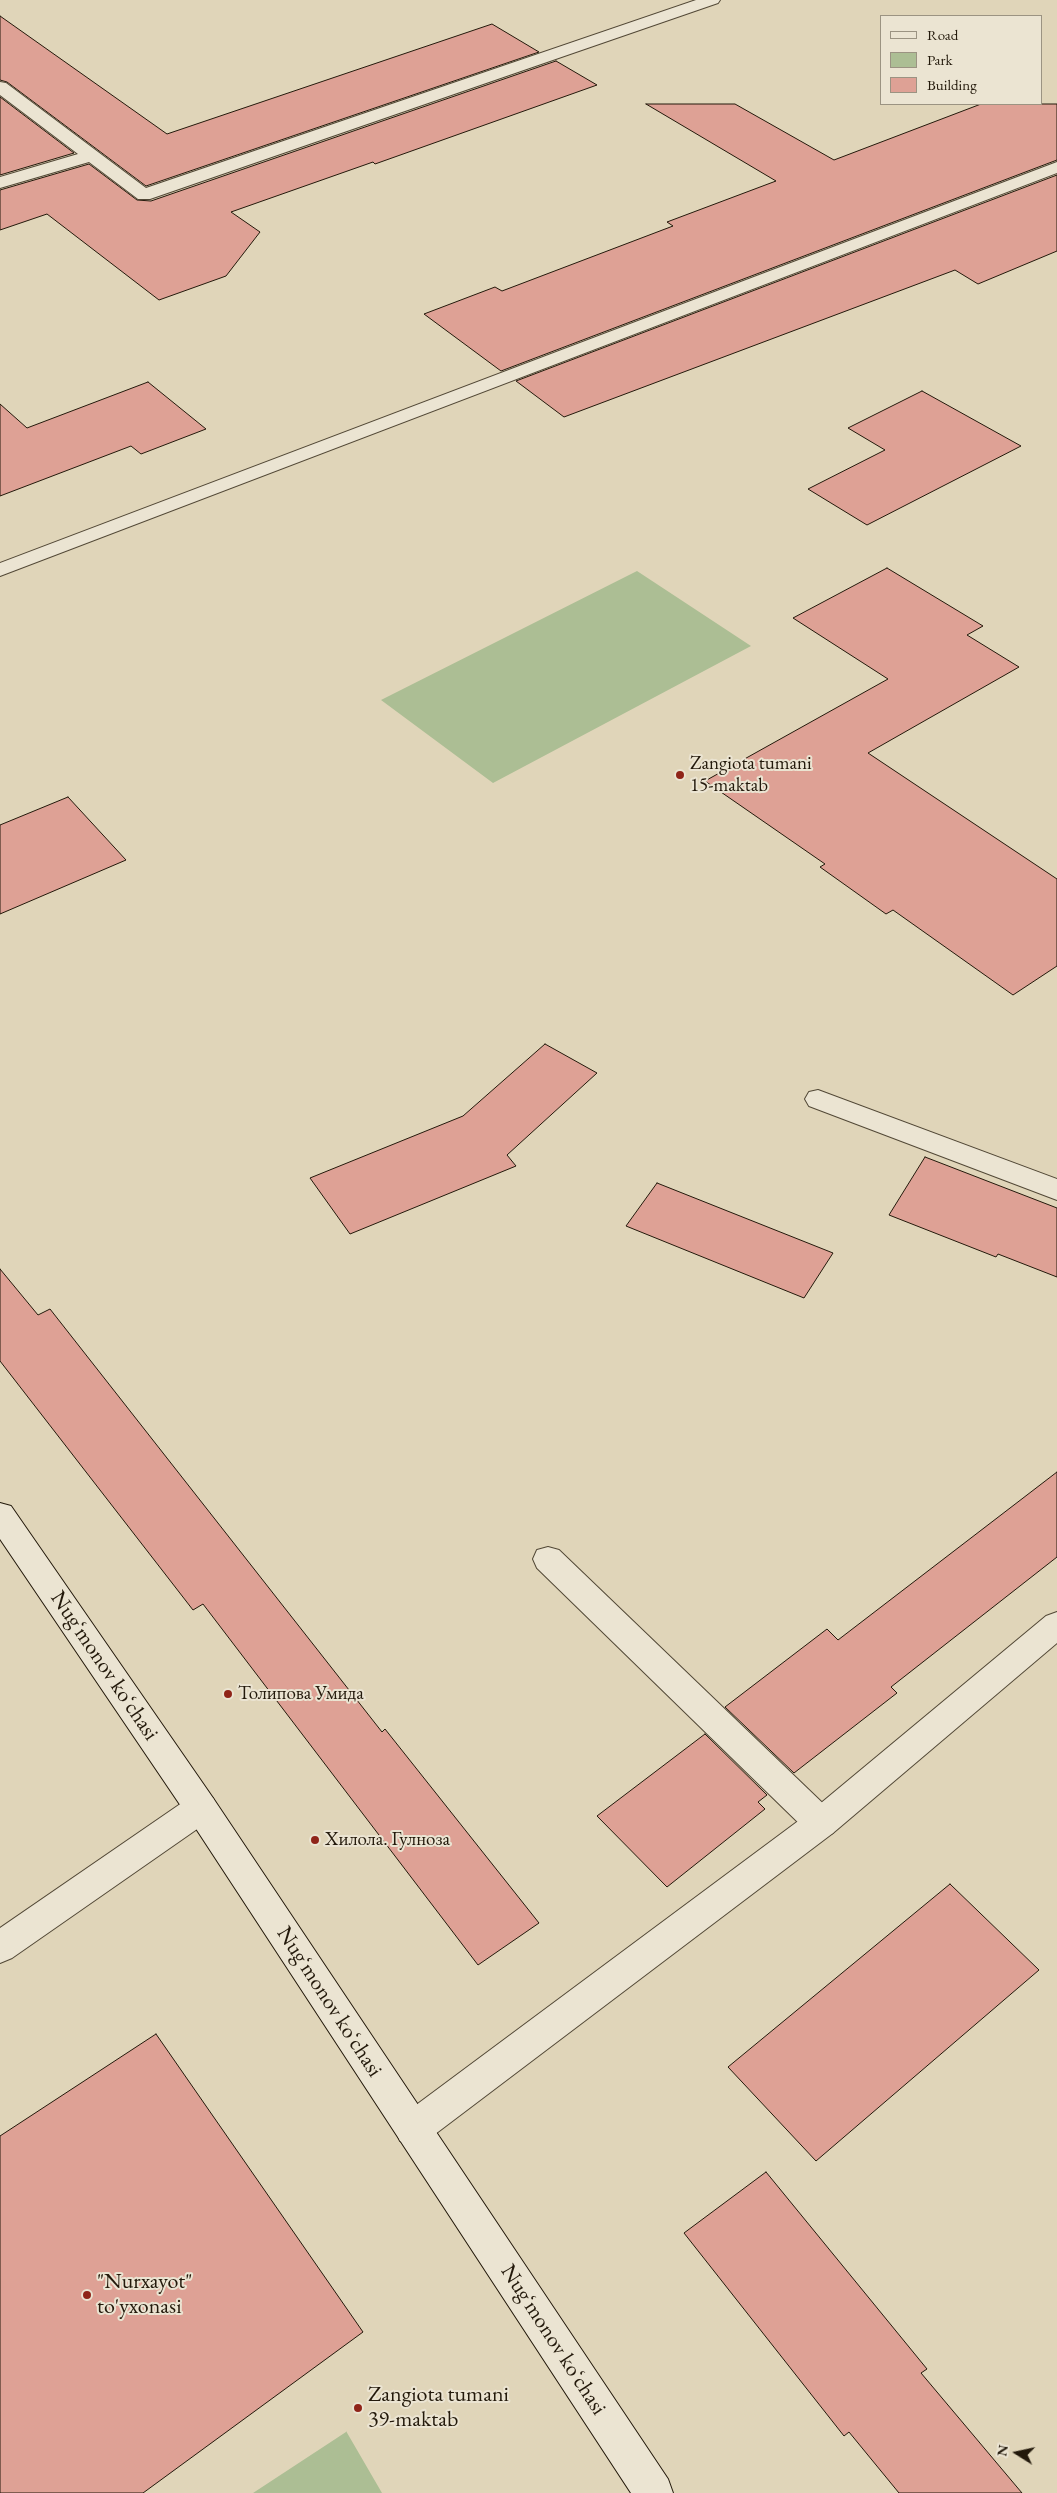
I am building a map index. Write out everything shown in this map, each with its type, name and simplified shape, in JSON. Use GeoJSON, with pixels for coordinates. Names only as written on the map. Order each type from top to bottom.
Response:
{"type":"FeatureCollection","features":[{"type":"Feature","properties":{"kind":"street"},"geometry":{"type":"LineString","coordinates":[[0,87],[144,195],[712,0]]}},
{"type":"Feature","properties":{"kind":"street"},"geometry":{"type":"LineString","coordinates":[[0,183],[91,156]]}},
{"type":"Feature","properties":{"kind":"street"},"geometry":{"type":"LineString","coordinates":[[0,570],[1057,167]]}},
{"type":"Feature","properties":{"kind":"street"},"geometry":{"type":"LineString","coordinates":[[818,1099],[1057,1190]]}},
{"type":"Feature","properties":{"kind":"street","name":"Nugʻmonov koʻchasi"},"geometry":{"type":"LineString","coordinates":[[0,1515],[201,1808],[654,2493]]}},
{"type":"Feature","properties":{"kind":"street"},"geometry":{"type":"LineString","coordinates":[[548,1559],[821,1823]]}},
{"type":"Feature","properties":{"kind":"street"},"geometry":{"type":"LineString","coordinates":[[413,2129],[821,1823],[1057,1625]]}},
{"type":"Feature","properties":{"kind":"street"},"geometry":{"type":"LineString","coordinates":[[0,1947],[201,1808]]}},
{"type":"Feature","properties":{"kind":"green space"},"geometry":{"type":"Polygon","coordinates":[[[637,571],[751,646],[493,783],[381,700],[637,571]]]}},
{"type":"Feature","properties":{"kind":"green space"},"geometry":{"type":"Polygon","coordinates":[[[346,2432],[382,2493],[253,2493],[346,2432]]]}},
{"type":"Feature","properties":{"kind":"building"},"geometry":{"type":"Polygon","coordinates":[[[0,16],[167,134],[492,24],[539,52],[146,186],[7,82],[0,80],[0,16]]]}},
{"type":"Feature","properties":{"kind":"building"},"geometry":{"type":"Polygon","coordinates":[[[556,61],[597,85],[375,164],[373,162],[231,212],[260,232],[226,276],[159,300],[47,214],[0,230],[0,190],[89,164],[137,200],[151,201],[556,61]]]}},
{"type":"Feature","properties":{"kind":"building"},"geometry":{"type":"Polygon","coordinates":[[[0,97],[74,153],[0,175],[0,97]]]}},
{"type":"Feature","properties":{"kind":"building"},"geometry":{"type":"Polygon","coordinates":[[[646,104],[735,104],[834,160],[978,105],[1057,104],[1057,160],[501,371],[424,314],[495,287],[502,291],[673,226],[667,222],[776,181],[646,104]]]}},
{"type":"Feature","properties":{"kind":"building"},"geometry":{"type":"Polygon","coordinates":[[[1057,175],[1057,251],[978,284],[955,270],[564,417],[516,381],[1057,175]]]}},
{"type":"Feature","properties":{"kind":"building"},"geometry":{"type":"Polygon","coordinates":[[[148,382],[206,429],[141,454],[131,446],[0,496],[0,404],[27,428],[148,382]]]}},
{"type":"Feature","properties":{"kind":"building"},"geometry":{"type":"Polygon","coordinates":[[[922,391],[1021,446],[867,525],[808,489],[885,450],[848,428],[922,391]]]}},
{"type":"Feature","properties":{"kind":"building"},"geometry":{"type":"Polygon","coordinates":[[[887,568],[983,626],[967,635],[1019,667],[868,753],[1057,879],[1057,966],[1013,995],[893,910],[886,914],[820,867],[825,864],[705,781],[888,679],[793,618],[887,568]]]}},
{"type":"Feature","properties":{"kind":"building"},"geometry":{"type":"Polygon","coordinates":[[[68,797],[126,860],[0,914],[0,825],[68,797]]]}},
{"type":"Feature","properties":{"kind":"building"},"geometry":{"type":"Polygon","coordinates":[[[545,1044],[597,1073],[507,1155],[516,1166],[350,1234],[310,1178],[463,1116],[545,1044]]]}},
{"type":"Feature","properties":{"kind":"building"},"geometry":{"type":"Polygon","coordinates":[[[925,1157],[1057,1208],[1057,1277],[998,1254],[996,1257],[889,1215],[925,1157]]]}},
{"type":"Feature","properties":{"kind":"building"},"geometry":{"type":"Polygon","coordinates":[[[657,1183],[833,1253],[804,1298],[626,1226],[657,1183]]]}},
{"type":"Feature","properties":{"kind":"building"},"geometry":{"type":"Polygon","coordinates":[[[0,1269],[38,1315],[50,1309],[382,1732],[385,1729],[539,1923],[478,1965],[203,1604],[193,1610],[0,1361],[0,1269]]]}},
{"type":"Feature","properties":{"kind":"building"},"geometry":{"type":"Polygon","coordinates":[[[1057,1472],[1057,1557],[891,1687],[897,1693],[794,1773],[725,1707],[827,1629],[838,1640],[1057,1472]]]}},
{"type":"Feature","properties":{"kind":"building"},"geometry":{"type":"Polygon","coordinates":[[[705,1734],[767,1795],[758,1802],[765,1809],[667,1887],[597,1816],[705,1734]]]}},
{"type":"Feature","properties":{"kind":"building"},"geometry":{"type":"Polygon","coordinates":[[[950,1884],[1039,1970],[816,2161],[728,2067],[950,1884]]]}},
{"type":"Feature","properties":{"kind":"building"},"geometry":{"type":"Polygon","coordinates":[[[156,2034],[363,2332],[143,2493],[0,2493],[0,2136],[156,2034]]]}},
{"type":"Feature","properties":{"kind":"building"},"geometry":{"type":"Polygon","coordinates":[[[766,2172],[927,2369],[921,2373],[1022,2493],[899,2493],[849,2432],[844,2436],[684,2233],[766,2172]]]}},
{"type":"Feature","properties":{"kind":"place","name":"Zangiota tumani 15-maktab"},"geometry":{"type":"Point","coordinates":[680,775]}},
{"type":"Feature","properties":{"kind":"place","name":"Толипова Умида"},"geometry":{"type":"Point","coordinates":[228,1694]}},
{"type":"Feature","properties":{"kind":"place","name":"Хилола. Гулноза"},"geometry":{"type":"Point","coordinates":[315,1840]}},
{"type":"Feature","properties":{"kind":"place","name":"\"Nurxayot\" to'yxonasi"},"geometry":{"type":"Point","coordinates":[87,2295]}},
{"type":"Feature","properties":{"kind":"place","name":"Zangiota tumani 39-maktab"},"geometry":{"type":"Point","coordinates":[358,2408]}}]}
